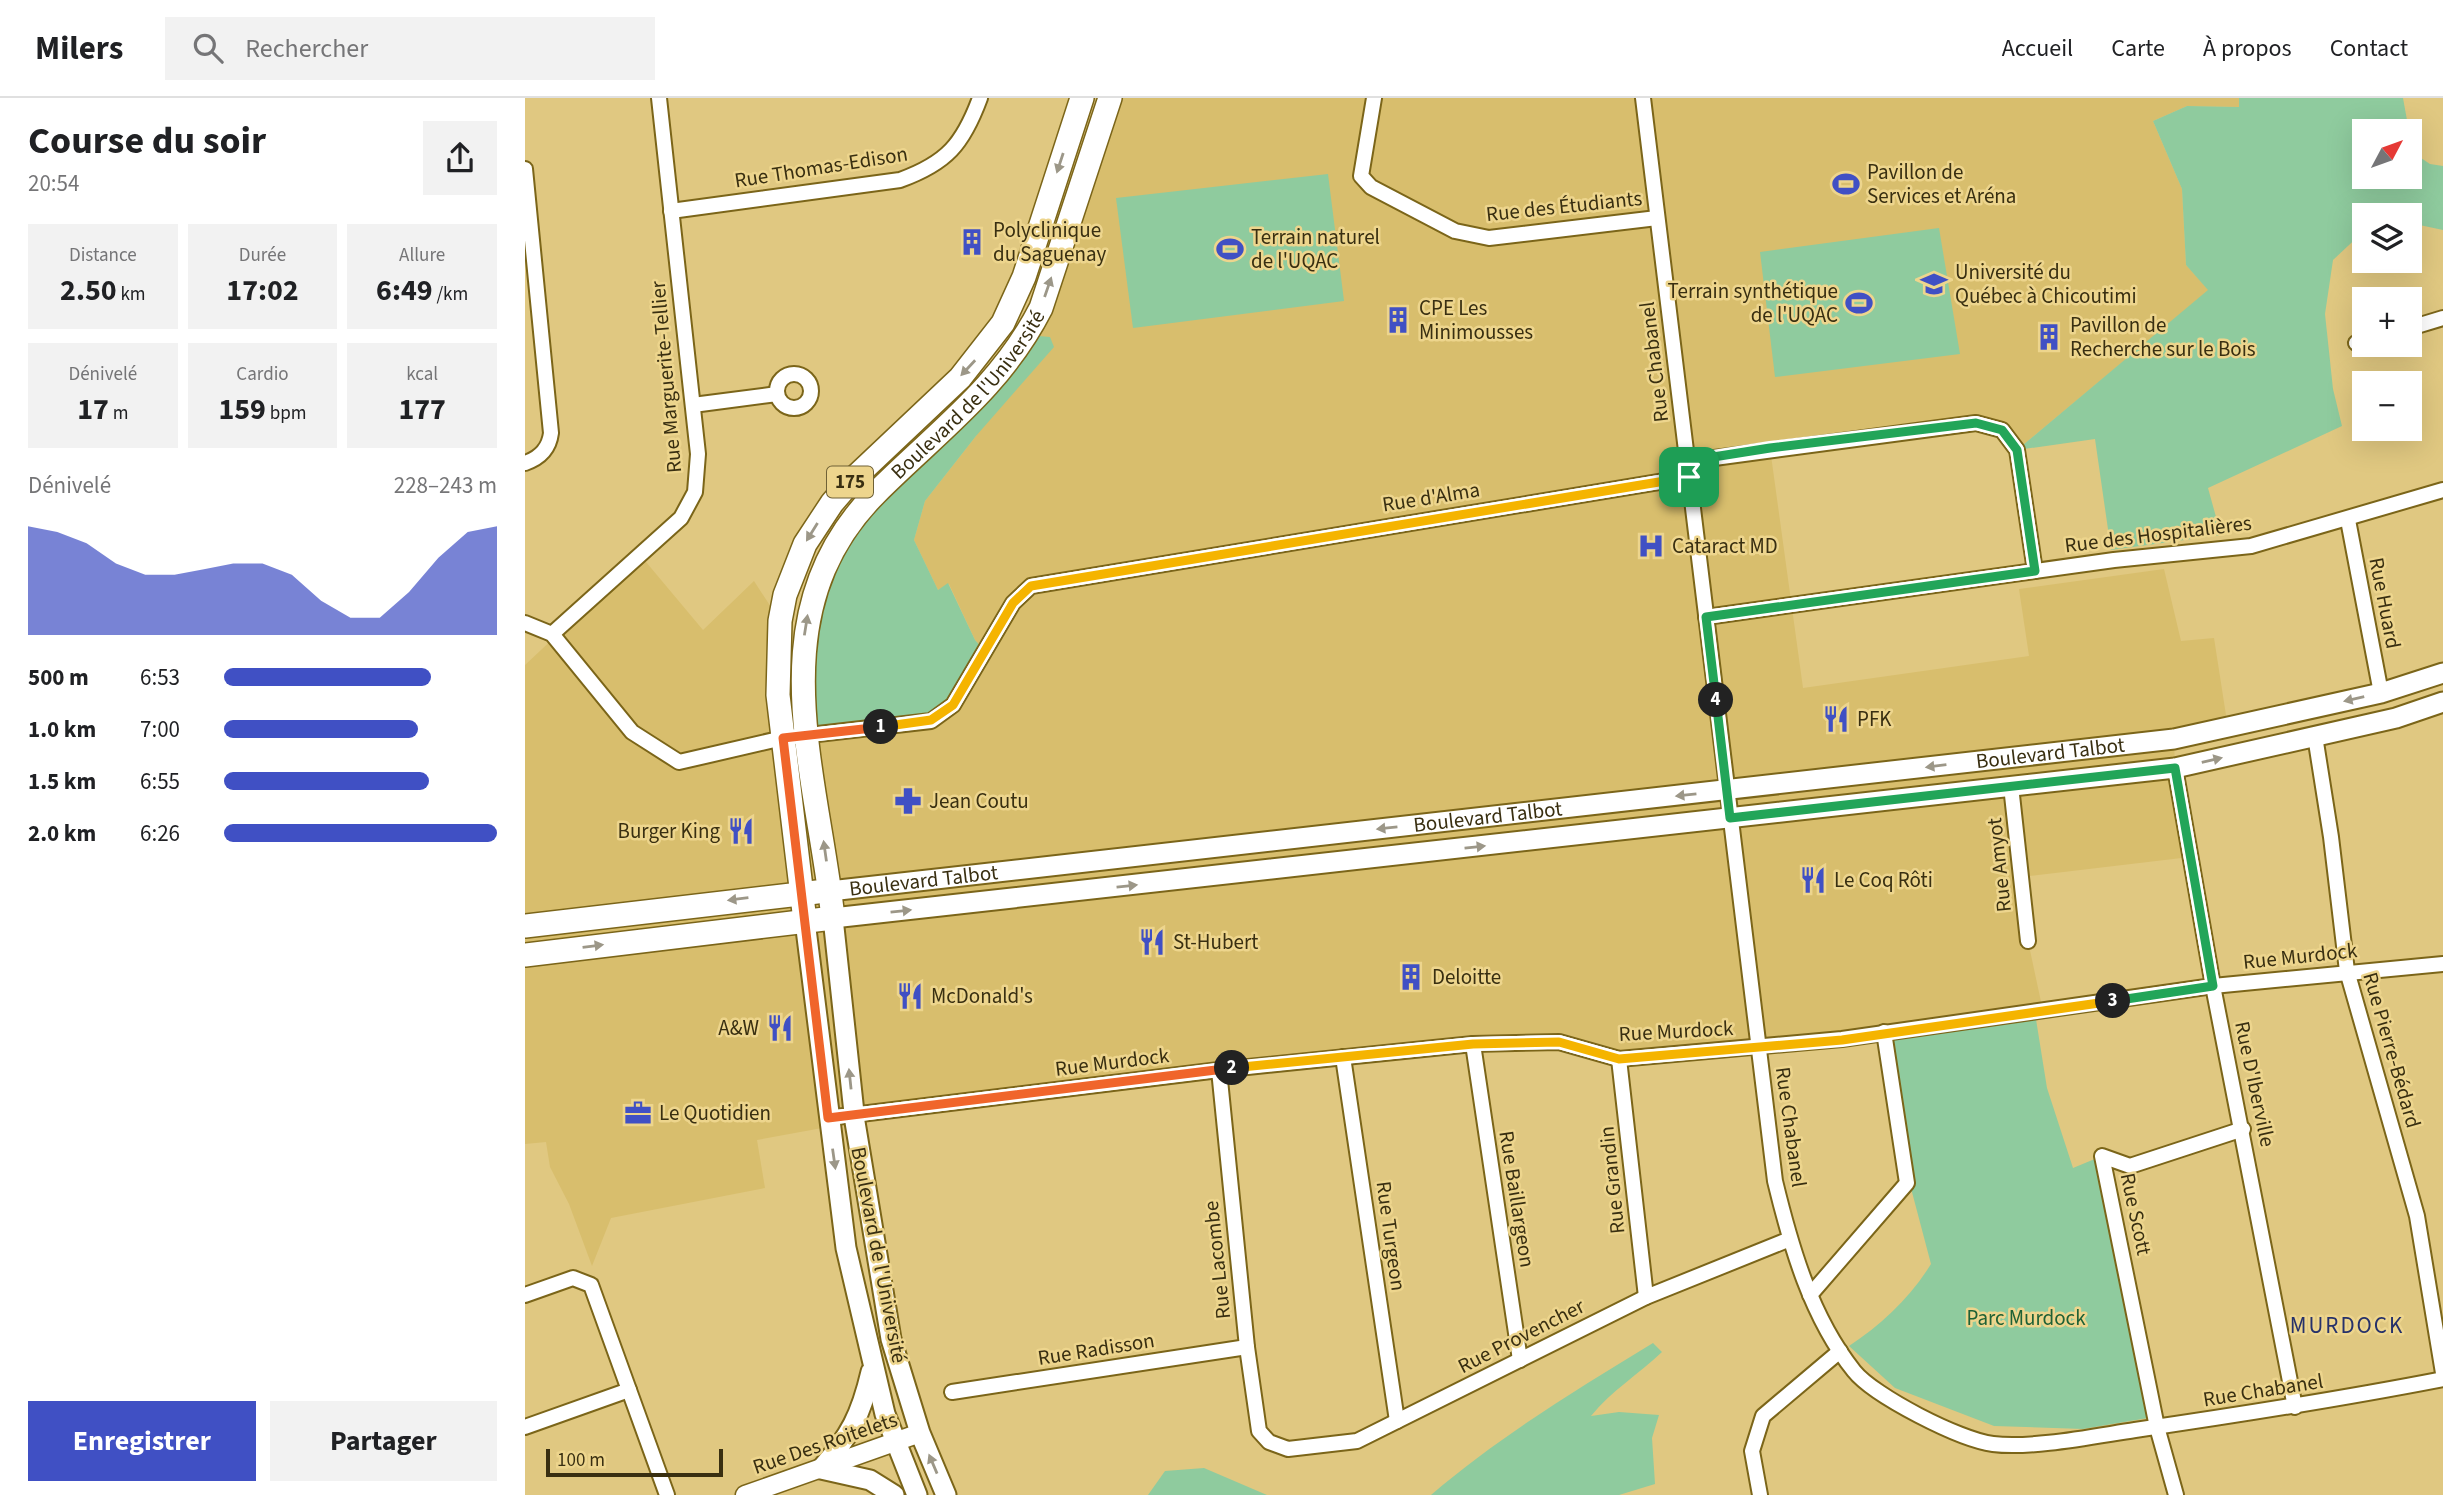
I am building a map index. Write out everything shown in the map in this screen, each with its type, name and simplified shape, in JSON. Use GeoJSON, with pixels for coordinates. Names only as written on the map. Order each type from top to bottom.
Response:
{"type":"FeatureCollection","features":[{"type":"Feature","properties":{"kind":"main road","name":"Boulevard de l'Université"},"geometry":{"type":"LineString","coordinates":[[917,1495],[896,1443],[872,1368],[846,1248],[778,695],[780,621],[785,595],[800,554],[832,502],[960,378],[1003,323],[1024,277],[1082,98]]}},
{"type":"Feature","properties":{"kind":"main road","name":"Boulevard de l'Université"},"geometry":{"type":"LineString","coordinates":[[946,1495],[920,1433],[891,1339],[854,1116],[830,891],[808,736],[802,660],[806,621],[822,571],[844,530],[859,511],[978,397],[1013,358],[1027,335],[1041,307],[1110,98]]}},
{"type":"Feature","properties":{"kind":"main road","name":"Boulevard Talbot"},"geometry":{"type":"LineString","coordinates":[[525,926],[2174,739],[2381,693],[2443,673]]}},
{"type":"Feature","properties":{"kind":"main road","name":"Boulevard Talbot"},"geometry":{"type":"LineString","coordinates":[[525,955],[805,921],[2175,768],[2396,718],[2443,702]]}},
{"type":"Feature","properties":{"kind":"main road"},"geometry":{"type":"LineString","coordinates":[[872,1368],[862,1412],[845,1441],[821,1469],[870,1480],[894,1495]]}},
{"type":"Feature","properties":{"kind":"street","name":"Rue Marguerite-Tellier"},"geometry":{"type":"LineString","coordinates":[[552,634],[681,518],[695,492],[698,454],[659,98]]}},
{"type":"Feature","properties":{"kind":"street","name":"Rue Thomas-Edison"},"geometry":{"type":"LineString","coordinates":[[671,211],[900,180],[923,172],[949,153],[967,134],[980,98]]}},
{"type":"Feature","properties":{"kind":"street","name":"Rue des Étudiants"},"geometry":{"type":"LineString","coordinates":[[1374,98],[1361,176],[1371,187],[1455,231],[1489,238],[1657,218]]}},
{"type":"Feature","properties":{"kind":"street","name":"Rue Chabanel"},"geometry":{"type":"LineString","coordinates":[[1643,98],[1775,1181],[1790,1239],[1810,1295],[1840,1351],[1855,1373],[1912,1415],[1992,1444],[2061,1441],[2295,1407],[2443,1380]]}},
{"type":"Feature","properties":{"kind":"street"},"geometry":{"type":"LineString","coordinates":[[525,169],[529,248],[551,433],[550,444],[530,461]]}},
{"type":"Feature","properties":{"kind":"street"},"geometry":{"type":"LineString","coordinates":[[2422,324],[2443,318]]}},
{"type":"Feature","properties":{"kind":"street"},"geometry":{"type":"LineString","coordinates":[[693,405],[777,394]]}},
{"type":"Feature","properties":{"kind":"street","name":"Rue d'Alma"},"geometry":{"type":"LineString","coordinates":[[552,634],[632,732],[679,762],[783,738],[931,720],[953,705],[1013,603],[1031,586],[1689,477],[1707,458],[1976,423],[2002,430],[2017,450],[2035,571]]}},
{"type":"Feature","properties":{"kind":"street","name":"Rue des Hospitalières"},"geometry":{"type":"LineString","coordinates":[[1706,617],[2035,571],[2251,546],[2348,520],[2443,490]]}},
{"type":"Feature","properties":{"kind":"street","name":"Rue Huard"},"geometry":{"type":"LineString","coordinates":[[2348,520],[2381,693]]}},
{"type":"Feature","properties":{"kind":"street"},"geometry":{"type":"LineString","coordinates":[[525,623],[552,634]]}},
{"type":"Feature","properties":{"kind":"street","name":"Rue Pierre-Bédard"},"geometry":{"type":"LineString","coordinates":[[2315,736],[2331,837],[2347,971],[2417,1216],[2443,1373]]}},
{"type":"Feature","properties":{"kind":"street","name":"Rue D'Iberville"},"geometry":{"type":"LineString","coordinates":[[2175,768],[2213,986],[2243,1129],[2295,1407]]}},
{"type":"Feature","properties":{"kind":"street","name":"Rue Amyot"},"geometry":{"type":"LineString","coordinates":[[2011,786],[2028,941]]}},
{"type":"Feature","properties":{"kind":"street","name":"Rue Murdock"},"geometry":{"type":"LineString","coordinates":[[828,1118],[1219,1070],[1473,1044],[1559,1042],[1619,1059],[1759,1047],[2213,986],[2347,971],[2443,964]]}},
{"type":"Feature","properties":{"kind":"street"},"geometry":{"type":"LineString","coordinates":[[1810,1295],[1907,1183],[1884,1032]]}},
{"type":"Feature","properties":{"kind":"street","name":"Rue Baillargeon"},"geometry":{"type":"LineString","coordinates":[[1473,1044],[1520,1360]]}},
{"type":"Feature","properties":{"kind":"street","name":"Rue Turgeon"},"geometry":{"type":"LineString","coordinates":[[1343,1057],[1397,1421]]}},
{"type":"Feature","properties":{"kind":"street","name":"Rue Grandin"},"geometry":{"type":"LineString","coordinates":[[1619,1059],[1646,1297]]}},
{"type":"Feature","properties":{"kind":"street","name":"Rue Lacombe"},"geometry":{"type":"LineString","coordinates":[[1219,1070],[1247,1347],[1259,1431],[1269,1442]]}},
{"type":"Feature","properties":{"kind":"street","name":"Rue Scott"},"geometry":{"type":"LineString","coordinates":[[2157,1427],[2102,1156],[2130,1166],[2243,1129]]}},
{"type":"Feature","properties":{"kind":"street","name":"Rue Provencher"},"geometry":{"type":"LineString","coordinates":[[1269,1442],[1288,1449],[1357,1441],[1646,1297],[1790,1239]]}},
{"type":"Feature","properties":{"kind":"street"},"geometry":{"type":"LineString","coordinates":[[525,1295],[573,1278],[591,1285],[667,1495]]}},
{"type":"Feature","properties":{"kind":"street","name":"Rue Radisson"},"geometry":{"type":"LineString","coordinates":[[952,1392],[1247,1347]]}},
{"type":"Feature","properties":{"kind":"street"},"geometry":{"type":"LineString","coordinates":[[1760,1495],[1752,1451],[1763,1416],[1840,1351]]}},
{"type":"Feature","properties":{"kind":"street"},"geometry":{"type":"LineString","coordinates":[[525,1427],[629,1390]]}},
{"type":"Feature","properties":{"kind":"street"},"geometry":{"type":"LineString","coordinates":[[2157,1427],[2176,1495]]}},
{"type":"Feature","properties":{"kind":"street","name":"Rue Des Roitelets"},"geometry":{"type":"LineString","coordinates":[[745,1495],[920,1433]]}},
{"type":"Feature","properties":{"kind":"shaded area"},"geometry":{"type":"Polygon","coordinates":[[[1110,98],[2239,98],[2239,107],[2187,106],[2153,121],[2182,189],[2186,265],[2209,290],[2017,450],[2002,430],[1976,423],[1770,448],[1803,688],[2029,656],[2019,589],[2164,569],[2181,641],[2214,638],[2228,728],[2174,740],[2175,768],[2190,857],[2021,877],[2028,941],[2043,1011],[1619,1059],[1559,1042],[1473,1044],[987,1100],[855,1122],[757,1140],[765,1188],[611,1218],[592,1266],[569,1204],[550,1167],[546,1142],[525,1144],[525,665],[641,556],[703,630],[754,581],[780,621],[783,738],[985,651],[975,640],[949,584],[938,590],[914,540],[925,501],[976,436],[1027,335],[1110,98]]]}},
{"type":"Feature","properties":{"kind":"green space"},"geometry":{"type":"Polygon","coordinates":[[[2239,98],[2403,98],[2407,119],[2352,119],[2352,189],[2422,189],[2422,159],[2430,164],[2443,166],[2443,230],[2422,226],[2422,203],[2352,203],[2352,242],[2333,260],[2325,314],[2333,389],[2342,426],[2208,488],[2221,535],[2111,550],[2095,439],[2017,450],[2208,290],[2186,265],[2182,189],[2153,121],[2187,106],[2239,107],[2239,98]]]}},
{"type":"Feature","properties":{"kind":"green space","name":"Terrain naturel de l'UQAC"},"geometry":{"type":"Polygon","coordinates":[[[1328,174],[1344,301],[1133,328],[1116,198],[1328,174]]]}},
{"type":"Feature","properties":{"kind":"green space","name":"Terrain synthétique de l'UQAC"},"geometry":{"type":"Polygon","coordinates":[[[1939,228],[1960,354],[1775,377],[1760,252],[1939,228]]]}},
{"type":"Feature","properties":{"kind":"green space"},"geometry":{"type":"Polygon","coordinates":[[[1027,335],[1050,337],[1054,347],[976,436],[925,501],[914,540],[938,590],[948,583],[975,640],[985,651],[953,705],[931,720],[808,736],[822,571],[1027,335]]]}},
{"type":"Feature","properties":{"kind":"green space","name":"Parc Murdock"},"geometry":{"type":"Polygon","coordinates":[[[2035,1013],[2047,1088],[2073,1168],[2102,1156],[2154,1417],[2083,1429],[1994,1426],[1895,1388],[1849,1346],[1894,1310],[1931,1264],[1903,1158],[1885,1038],[2035,1013]]]}},
{"type":"Feature","properties":{"kind":"green space"},"geometry":{"type":"Polygon","coordinates":[[[1653,1343],[1662,1352],[1591,1416],[1619,1412],[1659,1415],[1652,1438],[1655,1484],[1619,1495],[1431,1495],[1511,1433],[1653,1343]]]}},
{"type":"Feature","properties":{"kind":"green space"},"geometry":{"type":"Polygon","coordinates":[[[1204,1468],[1267,1495],[1148,1495],[1165,1471],[1204,1468]]]}},
{"type":"Feature","properties":{"kind":"place","name":"Pavillon de Services et Aréna"},"geometry":{"type":"Point","coordinates":[1846,184]}},
{"type":"Feature","properties":{"kind":"place","name":"Polyclinique du Saguenay"},"geometry":{"type":"Point","coordinates":[972,242]}},
{"type":"Feature","properties":{"kind":"place","name":"Terrain naturel de l'UQAC"},"geometry":{"type":"Point","coordinates":[1230,249]}},
{"type":"Feature","properties":{"kind":"place","name":"Université du Québec à Chicoutimi"},"geometry":{"type":"Point","coordinates":[1934,284]}},
{"type":"Feature","properties":{"kind":"place","name":"Terrain synthétique de l'UQAC"},"geometry":{"type":"Point","coordinates":[1859,303]}},
{"type":"Feature","properties":{"kind":"place","name":"CPE Les Minimousses"},"geometry":{"type":"Point","coordinates":[1398,320]}},
{"type":"Feature","properties":{"kind":"place","name":"Pavillon de Recherche sur le Bois"},"geometry":{"type":"Point","coordinates":[2049,337]}},
{"type":"Feature","properties":{"kind":"place","name":"Cataract MD"},"geometry":{"type":"Point","coordinates":[1651,546]}},
{"type":"Feature","properties":{"kind":"place","name":"PFK"},"geometry":{"type":"Point","coordinates":[1836,719]}},
{"type":"Feature","properties":{"kind":"place","name":"Jean Coutu"},"geometry":{"type":"Point","coordinates":[908,801]}},
{"type":"Feature","properties":{"kind":"place","name":"Burger King"},"geometry":{"type":"Point","coordinates":[741,831]}},
{"type":"Feature","properties":{"kind":"place","name":"Le Coq Rôti"},"geometry":{"type":"Point","coordinates":[1813,880]}},
{"type":"Feature","properties":{"kind":"place","name":"St-Hubert"},"geometry":{"type":"Point","coordinates":[1152,942]}},
{"type":"Feature","properties":{"kind":"place","name":"Deloitte"},"geometry":{"type":"Point","coordinates":[1411,977]}},
{"type":"Feature","properties":{"kind":"place","name":"McDonald's"},"geometry":{"type":"Point","coordinates":[910,996]}},
{"type":"Feature","properties":{"kind":"place","name":"A&W"},"geometry":{"type":"Point","coordinates":[780,1028]}},
{"type":"Feature","properties":{"kind":"place","name":"Le Quotidien"},"geometry":{"type":"Point","coordinates":[638,1113]}},
{"type":"Feature","properties":{"kind":"district","name":"MURDOCK"},"geometry":{"type":"Point","coordinates":[2347,1325]}},
{"type":"Feature","properties":{"kind":"route"},"geometry":{"type":"LineString","coordinates":[[1976,423],[2002,430],[2017,450],[2035,571],[1706,617],[1730,818],[2175,768],[2213,986],[1842,1040],[1619,1059],[1559,1042],[1473,1044],[1219,1070],[828,1118],[783,738],[931,720],[953,705],[1013,603],[1031,586],[1055,579],[1689,477],[1707,458],[1770,448],[1976,423]]}}]}
